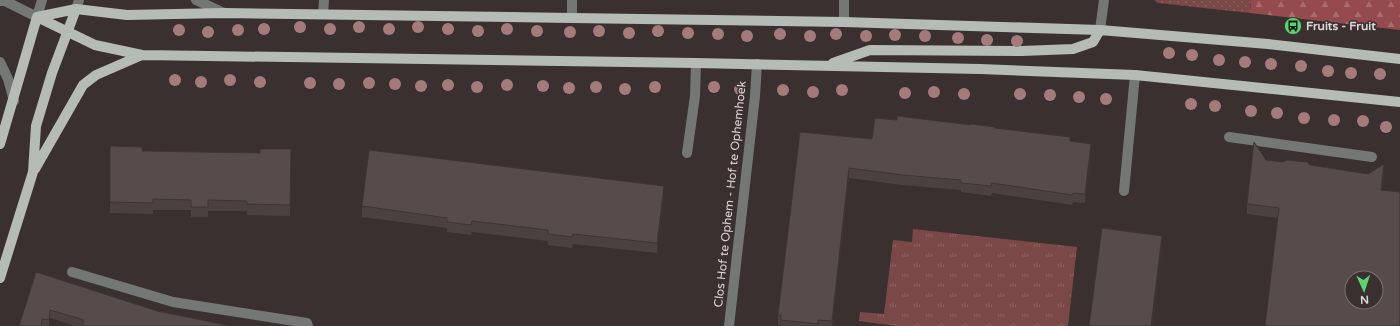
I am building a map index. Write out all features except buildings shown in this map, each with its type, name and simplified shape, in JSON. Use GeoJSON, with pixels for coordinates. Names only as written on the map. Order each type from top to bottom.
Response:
{"type":"FeatureCollection","features":[{"type":"Feature","properties":{"kind":"main road"},"geometry":{"type":"LineString","coordinates":[[33,172],[36,126],[52,73],[77,4]]}},
{"type":"Feature","properties":{"kind":"main road"},"geometry":{"type":"LineString","coordinates":[[37,17],[77,4],[128,15],[224,13],[844,22],[1100,30],[1268,44],[1400,59]]}},
{"type":"Feature","properties":{"kind":"main road"},"geometry":{"type":"LineString","coordinates":[[37,17],[96,45],[142,55],[827,65],[980,69],[1135,76],[1400,102]]}},
{"type":"Feature","properties":{"kind":"main road"},"geometry":{"type":"LineString","coordinates":[[0,144],[14,101],[37,17]]}},
{"type":"Feature","properties":{"kind":"main road"},"geometry":{"type":"LineString","coordinates":[[827,65],[870,50],[1022,51],[1073,49],[1093,42],[1100,30]]}},
{"type":"Feature","properties":{"kind":"main road"},"geometry":{"type":"LineString","coordinates":[[0,278],[33,172],[82,85],[96,75],[142,55]]}},
{"type":"Feature","properties":{"kind":"street"},"geometry":{"type":"LineString","coordinates":[[0,1],[6,1],[37,17],[42,0]]}},
{"type":"Feature","properties":{"kind":"street"},"geometry":{"type":"LineString","coordinates":[[196,0],[224,13]]}},
{"type":"Feature","properties":{"kind":"street"},"geometry":{"type":"LineString","coordinates":[[323,14],[324,0]]}},
{"type":"Feature","properties":{"kind":"street"},"geometry":{"type":"LineString","coordinates":[[572,0],[572,18]]}},
{"type":"Feature","properties":{"kind":"street"},"geometry":{"type":"LineString","coordinates":[[844,0],[844,22]]}},
{"type":"Feature","properties":{"kind":"street"},"geometry":{"type":"LineString","coordinates":[[1100,30],[1104,0]]}},
{"type":"Feature","properties":{"kind":"street"},"geometry":{"type":"LineString","coordinates":[[0,62],[8,79],[14,101]]}},
{"type":"Feature","properties":{"kind":"street"},"geometry":{"type":"LineString","coordinates":[[687,153],[695,96],[696,63]]}},
{"type":"Feature","properties":{"kind":"street","name":"Clos Hof te Ophem - Hof te Ophemhoek"},"geometry":{"type":"LineString","coordinates":[[729,326],[755,96],[757,64]]}},
{"type":"Feature","properties":{"kind":"street"},"geometry":{"type":"LineString","coordinates":[[1124,191],[1135,76]]}},
{"type":"Feature","properties":{"kind":"street"},"geometry":{"type":"LineString","coordinates":[[1229,138],[1372,157]]}},
{"type":"Feature","properties":{"kind":"street"},"geometry":{"type":"LineString","coordinates":[[72,272],[173,302],[307,325]]}},
{"type":"Feature","properties":{"kind":"green space"},"geometry":{"type":"Polygon","coordinates":[[[1154,0],[1251,0],[1250,13],[1158,3],[1154,0]]]}},
{"type":"Feature","properties":{"kind":"green space"},"geometry":{"type":"Polygon","coordinates":[[[1251,0],[1400,0],[1400,30],[1250,13],[1251,0]]]}},
{"type":"Feature","properties":{"kind":"green space"},"geometry":{"type":"Polygon","coordinates":[[[913,229],[1077,247],[1068,326],[896,326],[859,321],[860,312],[884,314],[893,240],[912,242],[913,229]]]}},
{"type":"Feature","properties":{"kind":"place","name":"Fruits - Fruit"},"geometry":{"type":"Point","coordinates":[1293,26]}}]}
